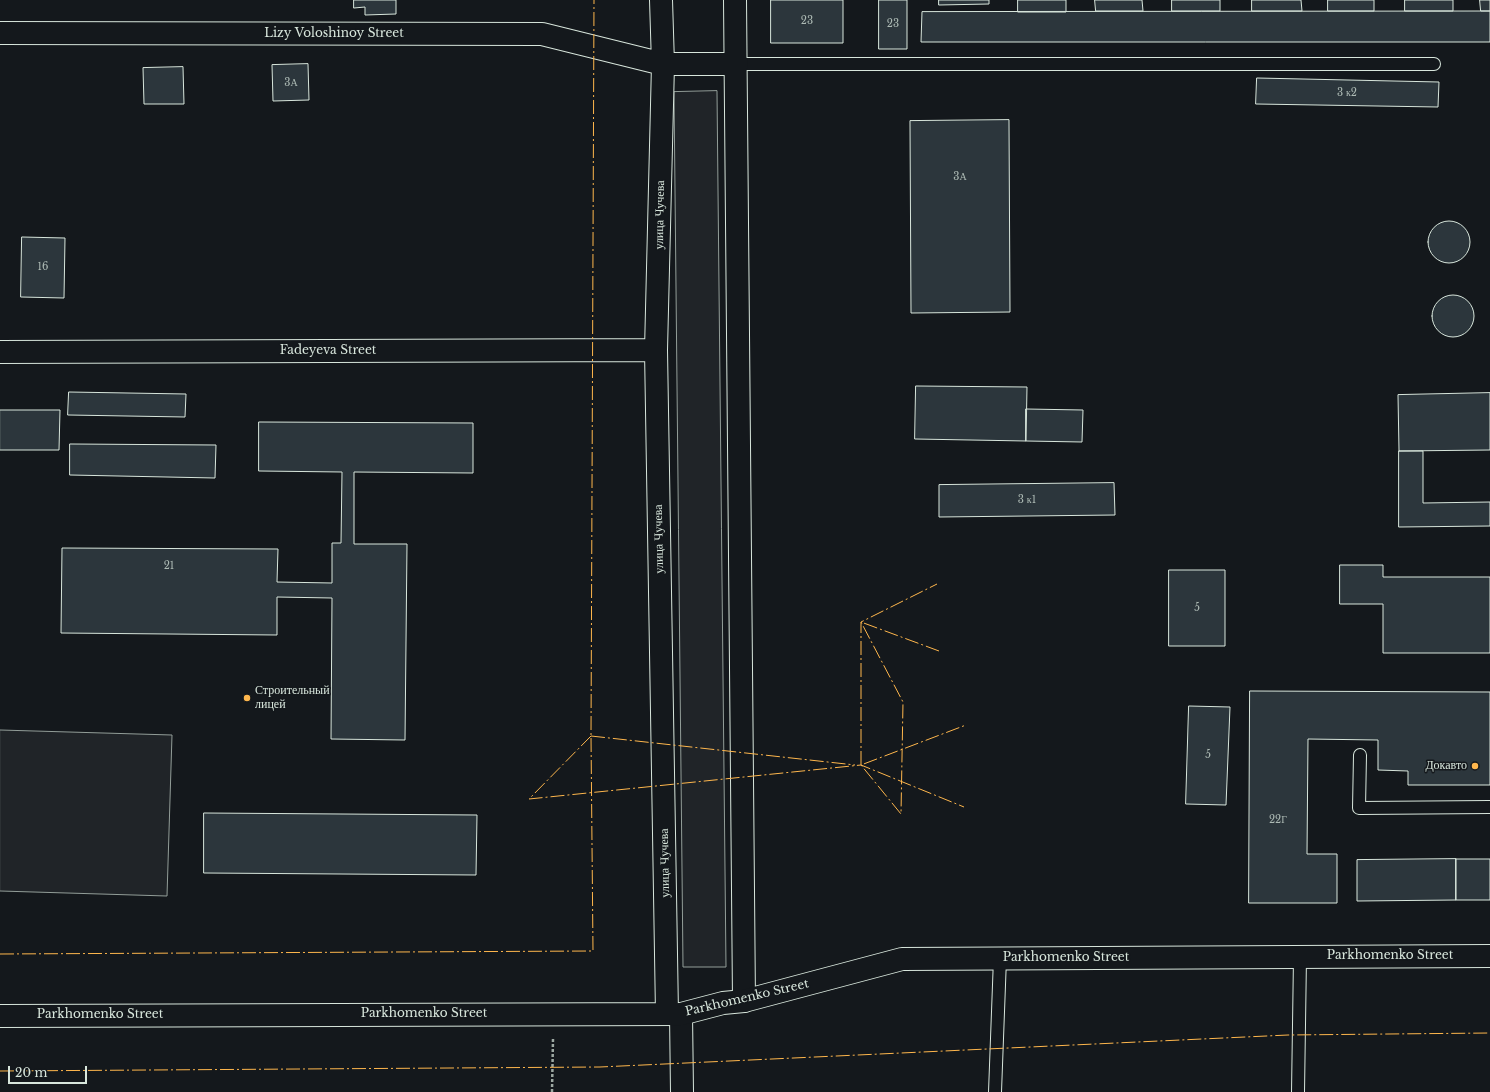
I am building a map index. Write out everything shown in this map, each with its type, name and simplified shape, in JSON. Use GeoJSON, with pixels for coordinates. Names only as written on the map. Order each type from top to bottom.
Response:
{"type":"FeatureCollection","features":[{"type":"Feature","properties":{"kind":"street","name":"улица Чучева"},"geometry":{"type":"LineString","coordinates":[[661,0],[663,64],[656,350],[674,1014],[682,1092]]}},
{"type":"Feature","properties":{"kind":"street"},"geometry":{"type":"LineString","coordinates":[[735,0],[737,64],[744,1001]]}},
{"type":"Feature","properties":{"kind":"street","name":"Lizy Voloshinoy Street"},"geometry":{"type":"LineString","coordinates":[[0,33],[542,34],[663,64]]}},
{"type":"Feature","properties":{"kind":"street"},"geometry":{"type":"LineString","coordinates":[[663,64],[737,64]]}},
{"type":"Feature","properties":{"kind":"street","name":"Fadeyeva Street"},"geometry":{"type":"LineString","coordinates":[[0,352],[656,350]]}},
{"type":"Feature","properties":{"kind":"street","name":"Parkhomenko Street"},"geometry":{"type":"LineString","coordinates":[[0,1016],[674,1014],[722,1003],[744,1001],[902,959],[1490,956]]}},
{"type":"Feature","properties":{"kind":"lane"},"geometry":{"type":"LineString","coordinates":[[737,64],[1434,64]]}},
{"type":"Feature","properties":{"kind":"lane"},"geometry":{"type":"LineString","coordinates":[[1360,755],[1360,808],[1490,807]]}},
{"type":"Feature","properties":{"kind":"lane"},"geometry":{"type":"LineString","coordinates":[[1298,1092],[1300,957]]}},
{"type":"Feature","properties":{"kind":"lane"},"geometry":{"type":"LineString","coordinates":[[995,1092],[1000,958]]}},
{"type":"Feature","properties":{"kind":"path"},"geometry":{"type":"LineString","coordinates":[[552,1092],[554,1014]]}},
{"type":"Feature","properties":{"kind":"shaded area"},"geometry":{"type":"Polygon","coordinates":[[[717,91],[726,967],[683,967],[674,92],[717,91]]]}},
{"type":"Feature","properties":{"kind":"shaded area"},"geometry":{"type":"Polygon","coordinates":[[[0,730],[172,735],[167,896],[0,891],[0,730]]]}},
{"type":"Feature","properties":{"kind":"building"},"geometry":{"type":"Polygon","coordinates":[[[354,0],[396,0],[396,14],[365,15],[365,7],[354,8],[354,0]]]}},
{"type":"Feature","properties":{"kind":"building"},"geometry":{"type":"Polygon","coordinates":[[[771,0],[843,0],[843,43],[771,43],[771,0]]]}},
{"type":"Feature","properties":{"kind":"building"},"geometry":{"type":"Polygon","coordinates":[[[879,0],[907,0],[907,49],[879,49],[879,0]]]}},
{"type":"Feature","properties":{"kind":"building"},"geometry":{"type":"Polygon","coordinates":[[[939,0],[989,0],[989,4],[939,5],[939,0]]]}},
{"type":"Feature","properties":{"kind":"building"},"geometry":{"type":"Polygon","coordinates":[[[1018,0],[1066,0],[1066,12],[1018,12],[1018,0]]]}},
{"type":"Feature","properties":{"kind":"building"},"geometry":{"type":"Polygon","coordinates":[[[1095,0],[1142,0],[1143,11],[1096,11],[1095,0]]]}},
{"type":"Feature","properties":{"kind":"building"},"geometry":{"type":"Polygon","coordinates":[[[1172,0],[1220,0],[1220,11],[1172,11],[1172,0]]]}},
{"type":"Feature","properties":{"kind":"building"},"geometry":{"type":"Polygon","coordinates":[[[1252,0],[1301,0],[1302,11],[1252,11],[1252,0]]]}},
{"type":"Feature","properties":{"kind":"building"},"geometry":{"type":"Polygon","coordinates":[[[1328,0],[1374,0],[1374,11],[1328,11],[1328,0]]]}},
{"type":"Feature","properties":{"kind":"building"},"geometry":{"type":"Polygon","coordinates":[[[1405,0],[1453,0],[1453,11],[1405,11],[1405,0]]]}},
{"type":"Feature","properties":{"kind":"building"},"geometry":{"type":"Polygon","coordinates":[[[1480,0],[1490,0],[1490,11],[1481,11],[1480,0]]]}},
{"type":"Feature","properties":{"kind":"building"},"geometry":{"type":"Polygon","coordinates":[[[1490,11],[1490,42],[921,42],[922,12],[1490,11]]]}},
{"type":"Feature","properties":{"kind":"building"},"geometry":{"type":"Polygon","coordinates":[[[308,64],[309,100],[273,101],[272,65],[308,64]]]}},
{"type":"Feature","properties":{"kind":"building"},"geometry":{"type":"Polygon","coordinates":[[[183,67],[184,104],[144,104],[143,68],[183,67]]]}},
{"type":"Feature","properties":{"kind":"building"},"geometry":{"type":"Polygon","coordinates":[[[1257,78],[1439,82],[1438,107],[1256,104],[1257,78]]]}},
{"type":"Feature","properties":{"kind":"building"},"geometry":{"type":"Polygon","coordinates":[[[1009,120],[1010,312],[911,313],[910,121],[1009,120]]]}},
{"type":"Feature","properties":{"kind":"building"},"geometry":{"type":"Polygon","coordinates":[[[1445,221],[1453,221],[1464,227],[1470,238],[1470,246],[1464,257],[1453,263],[1445,263],[1434,257],[1428,246],[1428,238],[1434,227],[1445,221]]]}},
{"type":"Feature","properties":{"kind":"building"},"geometry":{"type":"Polygon","coordinates":[[[22,237],[65,238],[64,298],[21,297],[22,237]]]}},
{"type":"Feature","properties":{"kind":"building"},"geometry":{"type":"Polygon","coordinates":[[[1449,295],[1457,295],[1468,301],[1474,312],[1474,320],[1468,331],[1457,337],[1449,337],[1438,331],[1432,320],[1432,312],[1438,301],[1449,295]]]}},
{"type":"Feature","properties":{"kind":"building"},"geometry":{"type":"Polygon","coordinates":[[[916,386],[1027,387],[1026,441],[915,439],[916,386]]]}},
{"type":"Feature","properties":{"kind":"building"},"geometry":{"type":"Polygon","coordinates":[[[69,392],[186,394],[185,417],[68,415],[69,392]]]}},
{"type":"Feature","properties":{"kind":"building"},"geometry":{"type":"Polygon","coordinates":[[[1490,393],[1490,450],[1399,451],[1398,395],[1490,393]]]}},
{"type":"Feature","properties":{"kind":"building"},"geometry":{"type":"Polygon","coordinates":[[[1026,409],[1083,410],[1082,442],[1026,441],[1026,409]]]}},
{"type":"Feature","properties":{"kind":"building"},"geometry":{"type":"Polygon","coordinates":[[[0,410],[60,410],[59,450],[0,450],[0,410]]]}},
{"type":"Feature","properties":{"kind":"building"},"geometry":{"type":"Polygon","coordinates":[[[259,422],[473,423],[473,473],[354,472],[354,544],[407,544],[405,740],[331,739],[332,598],[277,597],[277,635],[61,633],[62,548],[278,549],[277,582],[332,583],[332,543],[341,543],[342,472],[259,471],[259,422]]]}},
{"type":"Feature","properties":{"kind":"building"},"geometry":{"type":"Polygon","coordinates":[[[70,444],[216,445],[215,478],[70,475],[70,444]]]}},
{"type":"Feature","properties":{"kind":"building"},"geometry":{"type":"Polygon","coordinates":[[[1399,451],[1423,451],[1423,503],[1490,502],[1490,526],[1399,527],[1399,451]]]}},
{"type":"Feature","properties":{"kind":"building"},"geometry":{"type":"Polygon","coordinates":[[[1114,483],[1115,515],[939,517],[939,485],[1114,483]]]}},
{"type":"Feature","properties":{"kind":"building"},"geometry":{"type":"Polygon","coordinates":[[[1340,565],[1383,565],[1383,577],[1490,577],[1490,653],[1383,653],[1383,604],[1340,604],[1340,565]]]}},
{"type":"Feature","properties":{"kind":"building"},"geometry":{"type":"Polygon","coordinates":[[[1169,570],[1225,570],[1225,646],[1169,646],[1169,570]]]}},
{"type":"Feature","properties":{"kind":"building"},"geometry":{"type":"Polygon","coordinates":[[[1250,691],[1490,692],[1490,785],[1408,785],[1408,771],[1378,770],[1378,740],[1308,739],[1307,854],[1337,854],[1337,903],[1249,903],[1250,691]]]}},
{"type":"Feature","properties":{"kind":"building"},"geometry":{"type":"Polygon","coordinates":[[[1189,706],[1230,707],[1226,805],[1186,804],[1189,706]]]}},
{"type":"Feature","properties":{"kind":"building"},"geometry":{"type":"Polygon","coordinates":[[[204,813],[477,815],[476,875],[204,873],[204,813]]]}},
{"type":"Feature","properties":{"kind":"building"},"geometry":{"type":"Polygon","coordinates":[[[1456,859],[1456,900],[1357,901],[1357,860],[1456,859]]]}},
{"type":"Feature","properties":{"kind":"building"},"geometry":{"type":"Polygon","coordinates":[[[1456,859],[1490,859],[1490,900],[1456,900],[1456,859]]]}},
{"type":"Feature","properties":{"kind":"power"},"geometry":{"type":"LineString","coordinates":[[0,954],[593,951],[591,736],[594,0]]}},
{"type":"Feature","properties":{"kind":"power"},"geometry":{"type":"LineString","coordinates":[[861,765],[861,622],[937,584]]}},
{"type":"Feature","properties":{"kind":"power"},"geometry":{"type":"LineString","coordinates":[[939,651],[861,622],[903,702],[901,814],[861,765],[966,725]]}},
{"type":"Feature","properties":{"kind":"power"},"geometry":{"type":"LineString","coordinates":[[591,736],[529,799],[861,765],[964,807]]}},
{"type":"Feature","properties":{"kind":"power"},"geometry":{"type":"LineString","coordinates":[[591,736],[855,765]]}},
{"type":"Feature","properties":{"kind":"power"},"geometry":{"type":"LineString","coordinates":[[0,1071],[600,1067],[1288,1035],[1490,1033]]}},
{"type":"Feature","properties":{"kind":"place","name":"Строительный лицей"},"geometry":{"type":"Point","coordinates":[247,698]}},
{"type":"Feature","properties":{"kind":"place","name":"Докавто"},"geometry":{"type":"Point","coordinates":[1475,766]}}]}
